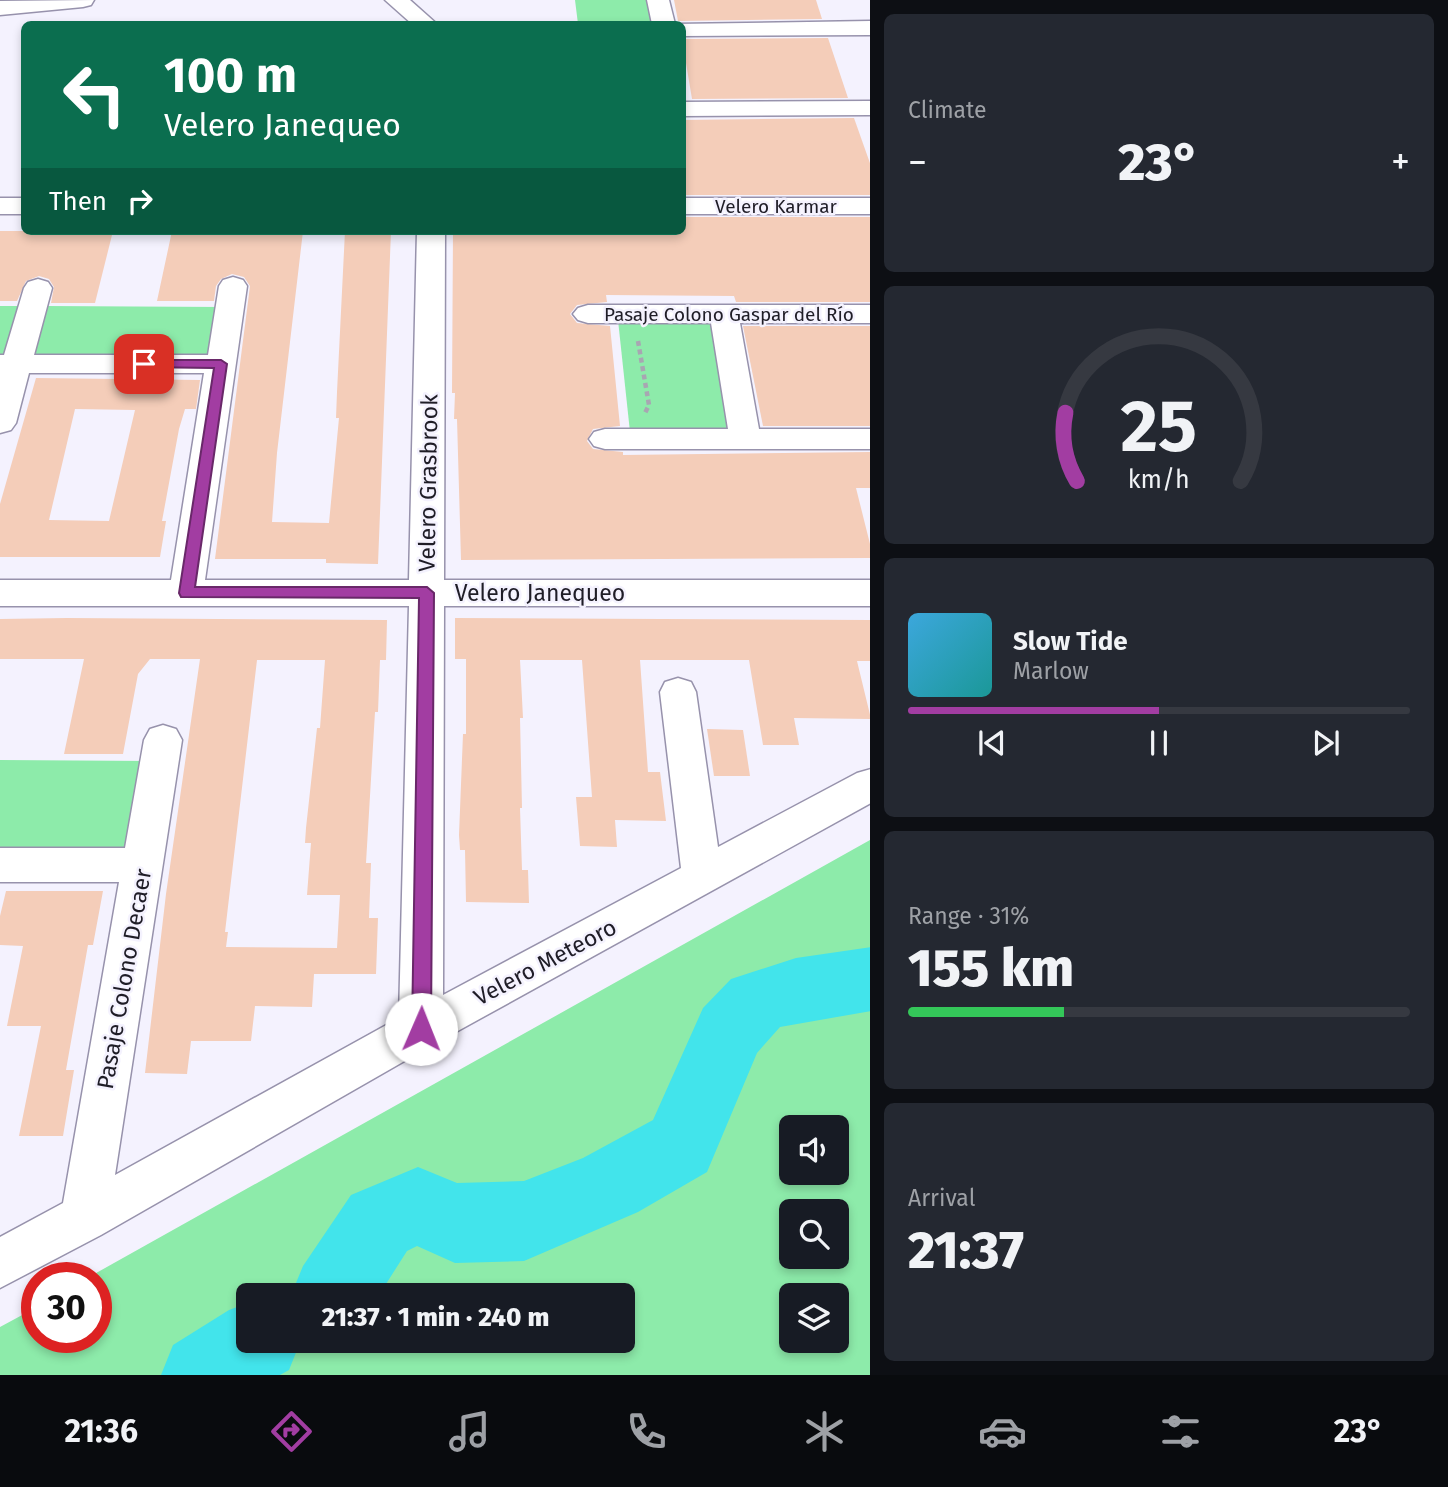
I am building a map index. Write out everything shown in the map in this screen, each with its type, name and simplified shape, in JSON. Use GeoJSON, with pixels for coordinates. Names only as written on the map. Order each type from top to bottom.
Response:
{"type":"FeatureCollection","features":[{"type":"Feature","properties":{"kind":"street"},"geometry":{"type":"LineString","coordinates":[[0,8],[83,0]]}},
{"type":"Feature","properties":{"kind":"street"},"geometry":{"type":"LineString","coordinates":[[396,0],[421,21]]}},
{"type":"Feature","properties":{"kind":"street"},"geometry":{"type":"LineString","coordinates":[[658,0],[662,21]]}},
{"type":"Feature","properties":{"kind":"street"},"geometry":{"type":"LineString","coordinates":[[686,29],[868,22]]}},
{"type":"Feature","properties":{"kind":"street"},"geometry":{"type":"LineString","coordinates":[[686,110],[870,108]]}},
{"type":"Feature","properties":{"kind":"street"},"geometry":{"type":"LineString","coordinates":[[0,205],[21,206]]}},
{"type":"Feature","properties":{"kind":"street","name":"Velero Karmar"},"geometry":{"type":"LineString","coordinates":[[686,206],[870,206]]}},
{"type":"Feature","properties":{"kind":"street","name":"Velero Grasbrook"},"geometry":{"type":"LineString","coordinates":[[421,1029],[430,235]]}},
{"type":"Feature","properties":{"kind":"street"},"geometry":{"type":"LineString","coordinates":[[187,593],[233,286]]}},
{"type":"Feature","properties":{"kind":"street"},"geometry":{"type":"LineString","coordinates":[[0,423],[8,364],[38,288]]}},
{"type":"Feature","properties":{"kind":"street","name":"Pasaje Colono Gaspar del Río"},"geometry":{"type":"LineString","coordinates":[[587,314],[870,314]]}},
{"type":"Feature","properties":{"kind":"street"},"geometry":{"type":"LineString","coordinates":[[724,314],[745,439]]}},
{"type":"Feature","properties":{"kind":"street"},"geometry":{"type":"LineString","coordinates":[[8,364],[221,364]]}},
{"type":"Feature","properties":{"kind":"street"},"geometry":{"type":"LineString","coordinates":[[619,439],[870,439]]}},
{"type":"Feature","properties":{"kind":"street","name":"Velero Janequeo"},"geometry":{"type":"LineString","coordinates":[[0,593],[870,593]]}},
{"type":"Feature","properties":{"kind":"street"},"geometry":{"type":"LineString","coordinates":[[678,692],[702,876]]}},
{"type":"Feature","properties":{"kind":"street","name":"Pasaje Colono Decaer"},"geometry":{"type":"LineString","coordinates":[[84,1218],[163,740]]}},
{"type":"Feature","properties":{"kind":"street","name":"Velero Meteoro"},"geometry":{"type":"LineString","coordinates":[[0,1264],[421,1029],[870,784]]}},
{"type":"Feature","properties":{"kind":"street"},"geometry":{"type":"LineString","coordinates":[[0,865],[143,865]]}},
{"type":"Feature","properties":{"kind":"path"},"geometry":{"type":"LineString","coordinates":[[619,439],[639,421],[649,405],[638,340],[622,323],[620,314]]}},
{"type":"Feature","properties":{"kind":"green space"},"geometry":{"type":"Polygon","coordinates":[[[575,0],[651,0],[655,21],[578,21],[575,0]]]}},
{"type":"Feature","properties":{"kind":"green space"},"geometry":{"type":"Polygon","coordinates":[[[0,306],[28,306],[15,354],[0,358],[0,306]]]}},
{"type":"Feature","properties":{"kind":"green space"},"geometry":{"type":"Polygon","coordinates":[[[46,306],[224,307],[215,355],[39,357],[32,354],[46,306]]]}},
{"type":"Feature","properties":{"kind":"green space"},"geometry":{"type":"Polygon","coordinates":[[[618,320],[705,320],[714,325],[734,427],[724,432],[630,432],[618,320]]]}},
{"type":"Feature","properties":{"kind":"green space"},"geometry":{"type":"Polygon","coordinates":[[[0,760],[150,761],[125,853],[0,852],[0,760]]]}},
{"type":"Feature","properties":{"kind":"green space"},"geometry":{"type":"Polygon","coordinates":[[[870,840],[870,1375],[0,1375],[0,1327],[21,1316],[21,1353],[112,1353],[112,1264],[870,840]]]}},
{"type":"Feature","properties":{"kind":"building"},"geometry":{"type":"Polygon","coordinates":[[[674,0],[816,0],[822,19],[678,21],[674,0]]]}},
{"type":"Feature","properties":{"kind":"building"},"geometry":{"type":"Polygon","coordinates":[[[828,38],[848,98],[692,99],[686,63],[686,39],[828,38]]]}},
{"type":"Feature","properties":{"kind":"building"},"geometry":{"type":"Polygon","coordinates":[[[854,118],[870,163],[870,195],[686,195],[686,120],[854,118]]]}},
{"type":"Feature","properties":{"kind":"building"},"geometry":{"type":"Polygon","coordinates":[[[686,217],[870,217],[870,302],[736,302],[734,296],[606,295],[607,302],[577,305],[570,314],[577,323],[610,326],[620,426],[593,429],[587,441],[593,449],[623,452],[623,455],[870,452],[870,488],[856,488],[870,544],[870,558],[461,560],[457,419],[454,419],[455,393],[452,393],[453,235],[686,235],[686,217]]]}},
{"type":"Feature","properties":{"kind":"building"},"geometry":{"type":"Polygon","coordinates":[[[0,231],[21,231],[21,235],[112,235],[95,303],[51,303],[54,287],[49,279],[39,276],[26,281],[17,301],[0,301],[0,231]]]}},
{"type":"Feature","properties":{"kind":"building"},"geometry":{"type":"Polygon","coordinates":[[[171,235],[303,235],[277,453],[272,522],[329,523],[339,418],[336,418],[345,235],[391,235],[378,564],[326,563],[326,559],[215,559],[250,286],[244,277],[232,274],[221,279],[216,286],[214,301],[157,301],[171,235]]]}},
{"type":"Feature","properties":{"kind":"building"},"geometry":{"type":"Polygon","coordinates":[[[743,326],[870,326],[870,426],[763,426],[743,326]]]}},
{"type":"Feature","properties":{"kind":"building"},"geometry":{"type":"Polygon","coordinates":[[[36,378],[200,380],[196,409],[185,409],[179,429],[162,521],[166,521],[160,557],[0,557],[0,504],[36,378]],[[75,409],[49,520],[109,521],[135,410],[75,409]]]}},
{"type":"Feature","properties":{"kind":"building"},"geometry":{"type":"Polygon","coordinates":[[[455,618],[870,620],[870,661],[857,661],[870,719],[794,718],[799,745],[763,745],[749,660],[640,660],[648,772],[660,772],[666,821],[615,820],[617,847],[580,846],[576,797],[592,797],[582,660],[520,660],[523,718],[520,718],[522,870],[528,870],[529,903],[466,902],[465,850],[460,850],[459,835],[463,734],[466,734],[466,659],[455,659],[455,618]]]}},
{"type":"Feature","properties":{"kind":"building"},"geometry":{"type":"Polygon","coordinates":[[[0,619],[387,620],[386,660],[380,660],[378,712],[375,712],[366,863],[371,863],[369,918],[378,918],[376,974],[314,974],[312,1007],[255,1006],[251,1041],[191,1041],[187,1074],[145,1073],[166,894],[200,659],[150,659],[138,674],[123,754],[64,754],[84,659],[0,659],[0,619]],[[257,660],[225,932],[228,932],[226,947],[337,948],[340,895],[307,895],[311,843],[305,843],[306,828],[317,728],[320,728],[325,660],[257,660]]]}},
{"type":"Feature","properties":{"kind":"building"},"geometry":{"type":"Polygon","coordinates":[[[707,729],[743,730],[750,776],[714,776],[707,729]]]}},
{"type":"Feature","properties":{"kind":"building"},"geometry":{"type":"Polygon","coordinates":[[[6,891],[103,891],[93,945],[88,945],[66,1070],[74,1070],[63,1136],[19,1136],[41,1026],[7,1026],[23,946],[0,945],[0,916],[6,891]]]}},
{"type":"Feature","properties":{"kind":"waterway"},"geometry":{"type":"LineString","coordinates":[[340,1283],[379,1223],[418,1206],[455,1223],[524,1221],[610,1185],[680,1146],[729,1032],[756,1002],[796,990],[870,979]]}},
{"type":"Feature","properties":{"kind":"waterway"},"geometry":{"type":"LineString","coordinates":[[203,1375],[238,1353]]}},
{"type":"Feature","properties":{"kind":"route"},"geometry":{"type":"LineString","coordinates":[[144,364],[221,364],[187,593],[427,593],[421,1029]]}}]}
